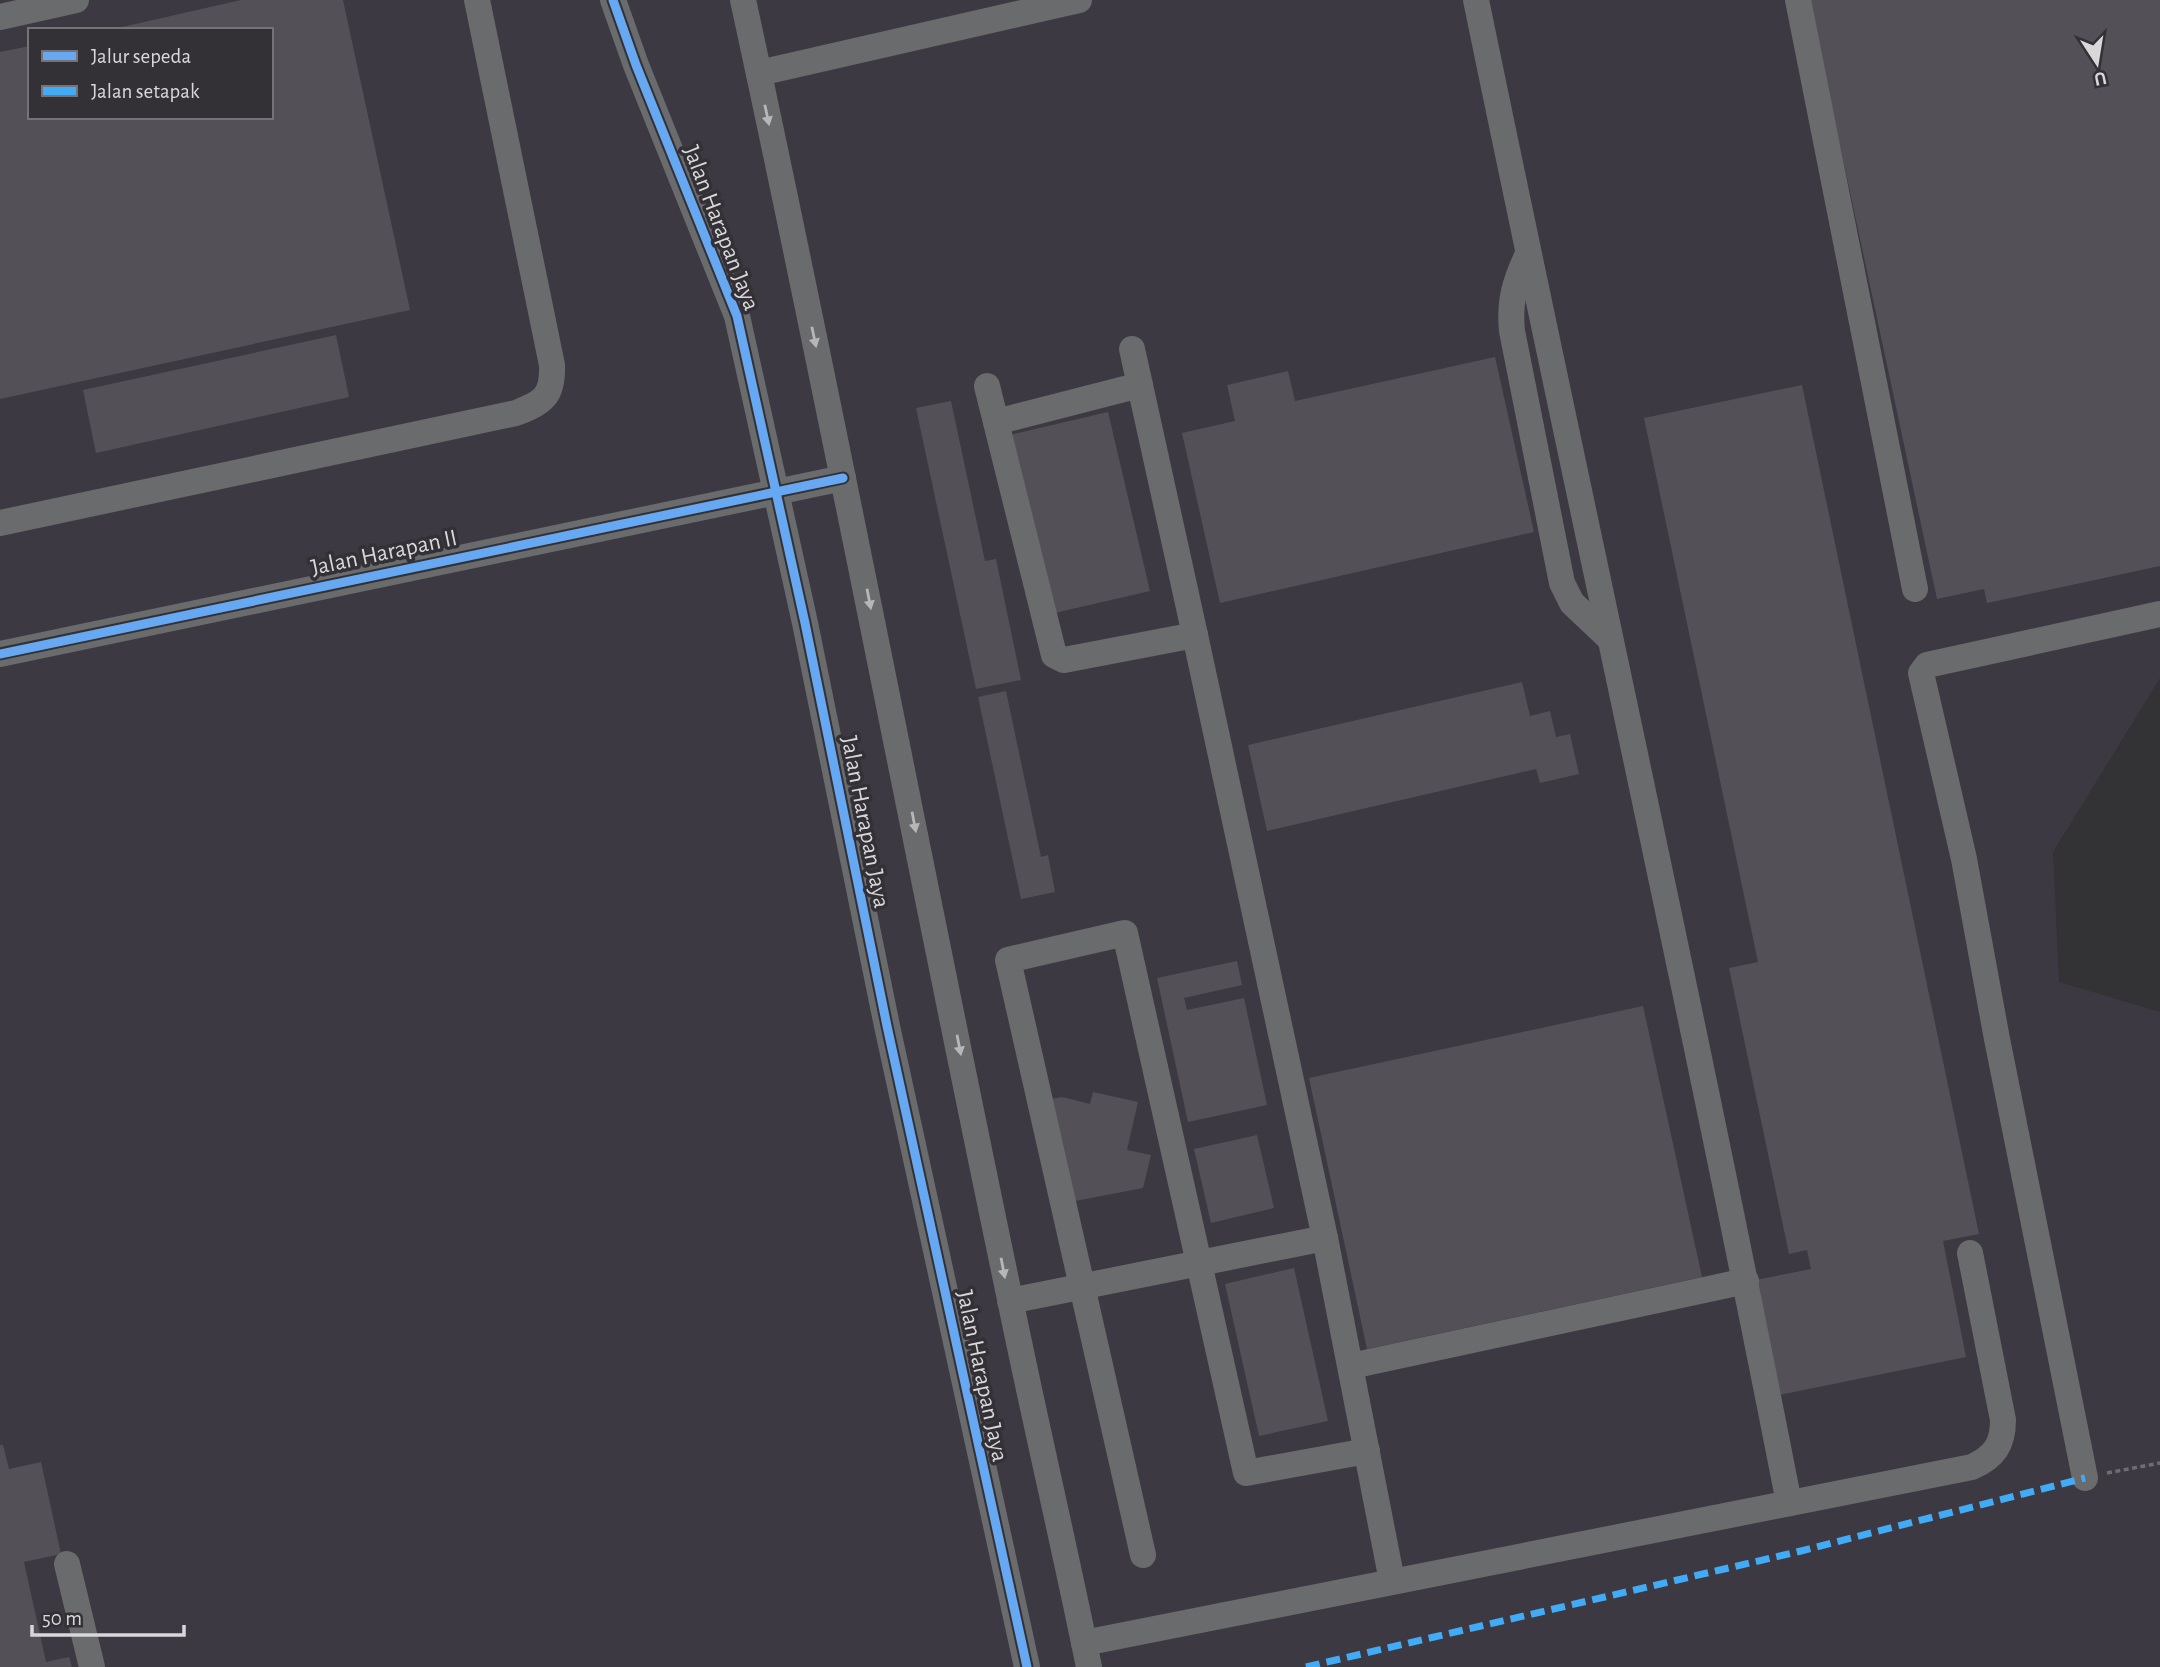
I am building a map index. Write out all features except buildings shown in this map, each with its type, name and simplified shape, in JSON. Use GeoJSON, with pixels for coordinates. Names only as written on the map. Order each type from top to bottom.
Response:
{"type":"FeatureCollection","features":[{"type":"Feature","properties":{"kind":"street"},"geometry":{"type":"LineString","coordinates":[[0,17],[76,0]]}},
{"type":"Feature","properties":{"kind":"street"},"geometry":{"type":"LineString","coordinates":[[0,523],[516,413],[542,401],[553,385],[552,365],[477,0]]}},
{"type":"Feature","properties":{"kind":"street","name":"Jalan Harapan Jaya"},"geometry":{"type":"LineString","coordinates":[[613,0],[636,65],[737,316],[777,491],[887,1026],[1027,1667]]}},
{"type":"Feature","properties":{"kind":"street","name":"Jalan Harapan Jaya"},"geometry":{"type":"LineString","coordinates":[[743,0],[856,532],[1010,1301],[1087,1655]]}},
{"type":"Feature","properties":{"kind":"street"},"geometry":{"type":"LineString","coordinates":[[759,73],[1079,0]]}},
{"type":"Feature","properties":{"kind":"street"},"geometry":{"type":"LineString","coordinates":[[1476,0],[1609,638],[1651,822],[1789,1503]]}},
{"type":"Feature","properties":{"kind":"street"},"geometry":{"type":"LineString","coordinates":[[1798,0],[1915,589]]}},
{"type":"Feature","properties":{"kind":"street"},"geometry":{"type":"LineString","coordinates":[[1132,349],[1325,1238],[1392,1581]]}},
{"type":"Feature","properties":{"kind":"street"},"geometry":{"type":"LineString","coordinates":[[996,422],[1140,385]]}},
{"type":"Feature","properties":{"kind":"street"},"geometry":{"type":"LineString","coordinates":[[987,386],[1054,655],[1064,660],[1195,635]]}},
{"type":"Feature","properties":{"kind":"street","name":"Jalan Harapan II"},"geometry":{"type":"LineString","coordinates":[[0,654],[844,478]]}},
{"type":"Feature","properties":{"kind":"street"},"geometry":{"type":"LineString","coordinates":[[2085,1478],[1999,1053],[1964,859],[1921,673],[1927,665],[2160,614]]}},
{"type":"Feature","properties":{"kind":"street"},"geometry":{"type":"LineString","coordinates":[[1143,1555],[1008,960],[1125,933],[1246,1473],[1367,1451]]}},
{"type":"Feature","properties":{"kind":"street"},"geometry":{"type":"LineString","coordinates":[[1010,1301],[1325,1238]]}},
{"type":"Feature","properties":{"kind":"street"},"geometry":{"type":"LineString","coordinates":[[1087,1655],[1392,1581],[1972,1467],[1987,1460],[1998,1449],[2003,1437],[2003,1420],[1970,1253]]}},
{"type":"Feature","properties":{"kind":"street"},"geometry":{"type":"LineString","coordinates":[[1351,1366],[1746,1281]]}},
{"type":"Feature","properties":{"kind":"street"},"geometry":{"type":"LineString","coordinates":[[67,1564],[92,1667]]}},
{"type":"Feature","properties":{"kind":"path"},"geometry":{"type":"LineString","coordinates":[[2085,1478],[2160,1463]]}},
{"type":"Feature","properties":{"kind":"shaded area"},"geometry":{"type":"Polygon","coordinates":[[[0,0],[2160,0],[2160,678],[2053,852],[2059,982],[2160,1012],[2160,1667],[0,1667],[0,0]]]}},
{"type":"Feature","properties":{"kind":"marked path"},"geometry":{"type":"LineString","coordinates":[[1306,1667],[1801,1551],[2085,1478]]}},
{"type":"Feature","properties":{"kind":"cycle path"},"geometry":{"type":"LineString","coordinates":[[613,0],[636,65],[737,316],[805,623],[887,1026],[1027,1667]]}},
{"type":"Feature","properties":{"kind":"cycle path"},"geometry":{"type":"LineString","coordinates":[[0,654],[843,478]]}}]}
